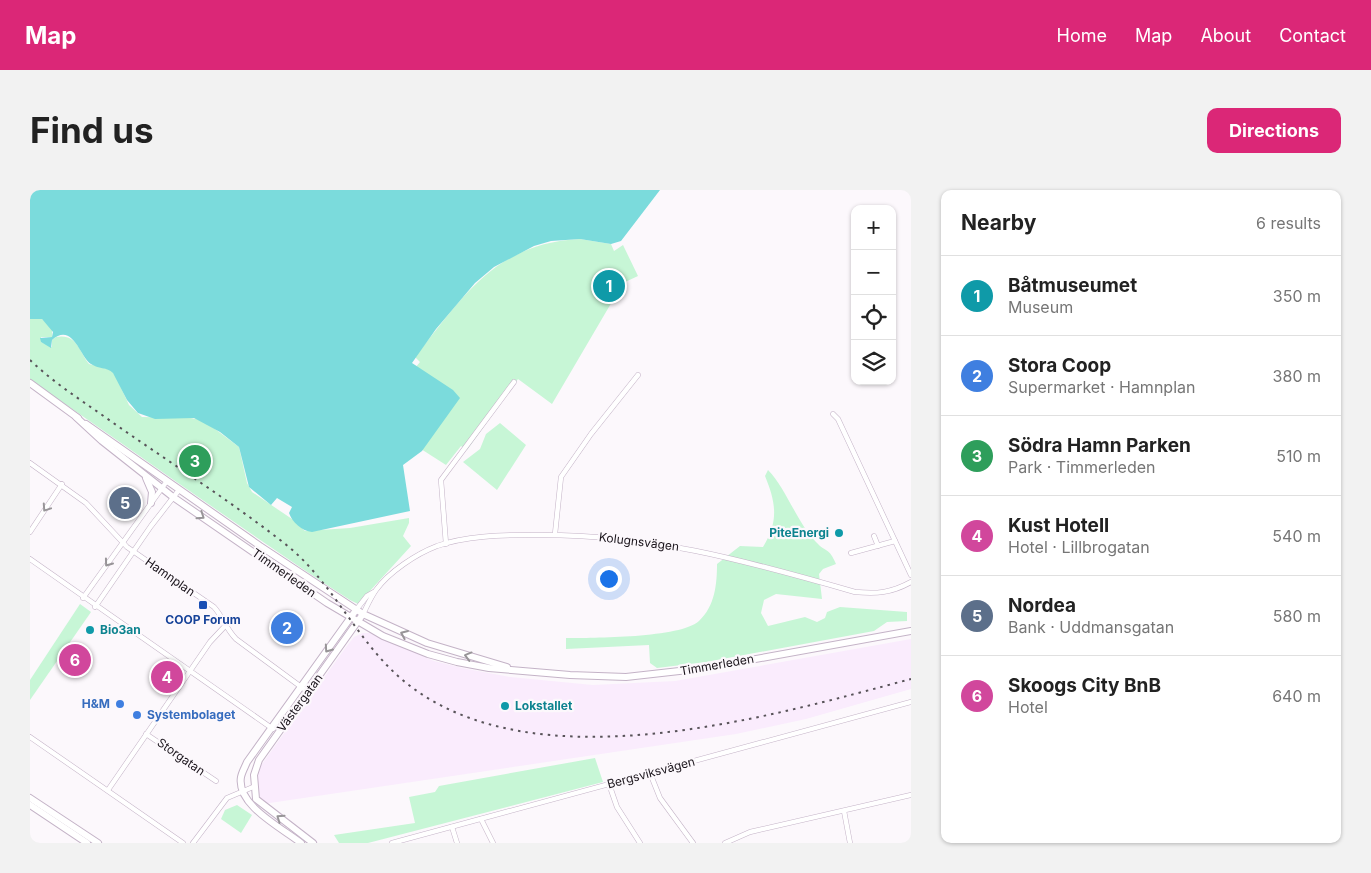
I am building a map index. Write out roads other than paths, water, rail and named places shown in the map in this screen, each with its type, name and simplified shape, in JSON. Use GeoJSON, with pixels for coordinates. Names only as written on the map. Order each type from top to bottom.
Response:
{"type":"FeatureCollection","features":[{"type":"Feature","properties":{"kind":"main road","name":"Timmerleden"},"geometry":{"type":"LineString","coordinates":[[30,383],[166,481],[360,612],[427,643],[521,670]]}},
{"type":"Feature","properties":{"kind":"main road","name":"Timmerleden"},"geometry":{"type":"LineString","coordinates":[[76,417],[102,442],[173,497],[350,618],[428,654],[489,668],[570,676],[626,677],[678,672],[911,631]]}},
{"type":"Feature","properties":{"kind":"main road"},"geometry":{"type":"LineString","coordinates":[[142,473],[151,486],[151,503]]}},
{"type":"Feature","properties":{"kind":"main road","name":"Västergatan"},"geometry":{"type":"LineString","coordinates":[[243,790],[241,778],[247,762],[350,618],[360,612]]}},
{"type":"Feature","properties":{"kind":"main road","name":"Västergatan"},"geometry":{"type":"LineString","coordinates":[[253,787],[254,775],[259,760],[357,622],[360,612]]}},
{"type":"Feature","properties":{"kind":"main road"},"geometry":{"type":"LineString","coordinates":[[253,787],[256,799],[313,843]]}},
{"type":"Feature","properties":{"kind":"main road"},"geometry":{"type":"LineString","coordinates":[[243,790],[251,806],[301,843]]}},
{"type":"Feature","properties":{"kind":"main road"},"geometry":{"type":"LineString","coordinates":[[30,798],[98,843]]}},
{"type":"Feature","properties":{"kind":"main road"},"geometry":{"type":"LineString","coordinates":[[30,805],[86,843]]}},
{"type":"Feature","properties":{"kind":"street"},"geometry":{"type":"LineString","coordinates":[[555,534],[561,477],[591,434],[638,375]]}},
{"type":"Feature","properties":{"kind":"street"},"geometry":{"type":"LineString","coordinates":[[446,544],[441,480],[514,382]]}},
{"type":"Feature","properties":{"kind":"street"},"geometry":{"type":"LineString","coordinates":[[833,414],[838,419],[911,575]]}},
{"type":"Feature","properties":{"kind":"street","name":"Hamnplan"},"geometry":{"type":"LineString","coordinates":[[30,463],[62,484],[86,503],[123,543],[134,552],[214,607],[236,639],[308,692]]}},
{"type":"Feature","properties":{"kind":"street"},"geometry":{"type":"LineString","coordinates":[[83,598],[166,481]]}},
{"type":"Feature","properties":{"kind":"street"},"geometry":{"type":"LineString","coordinates":[[30,532],[62,484]]}},
{"type":"Feature","properties":{"kind":"street"},"geometry":{"type":"LineString","coordinates":[[95,607],[179,490]]}},
{"type":"Feature","properties":{"kind":"street","name":"Kolugnsvägen"},"geometry":{"type":"LineString","coordinates":[[360,612],[375,591],[409,561],[436,546],[471,538],[555,534],[607,537],[672,545],[712,553],[854,592],[878,594],[895,590],[911,582]]}},
{"type":"Feature","properties":{"kind":"street"},"geometry":{"type":"LineString","coordinates":[[874,536],[878,546]]}},
{"type":"Feature","properties":{"kind":"street"},"geometry":{"type":"LineString","coordinates":[[852,553],[895,541]]}},
{"type":"Feature","properties":{"kind":"street"},"geometry":{"type":"LineString","coordinates":[[30,559],[95,607],[278,733]]}},
{"type":"Feature","properties":{"kind":"street"},"geometry":{"type":"LineString","coordinates":[[108,790],[189,671],[210,642],[226,626]]}},
{"type":"Feature","properties":{"kind":"street","name":"Bergsviksvägen"},"geometry":{"type":"LineString","coordinates":[[392,843],[911,702]]}},
{"type":"Feature","properties":{"kind":"street","name":"Storgatan"},"geometry":{"type":"LineString","coordinates":[[146,734],[216,782]]}},
{"type":"Feature","properties":{"kind":"street"},"geometry":{"type":"LineString","coordinates":[[30,737],[183,843]]}},
{"type":"Feature","properties":{"kind":"street"},"geometry":{"type":"LineString","coordinates":[[650,773],[660,798],[693,843]]}},
{"type":"Feature","properties":{"kind":"street"},"geometry":{"type":"LineString","coordinates":[[609,784],[617,807],[640,843]]}},
{"type":"Feature","properties":{"kind":"street"},"geometry":{"type":"LineString","coordinates":[[193,843],[227,798],[253,787]]}},
{"type":"Feature","properties":{"kind":"street"},"geometry":{"type":"LineString","coordinates":[[725,843],[750,832],[911,795]]}},
{"type":"Feature","properties":{"kind":"street"},"geometry":{"type":"LineString","coordinates":[[844,811],[850,843]]}},
{"type":"Feature","properties":{"kind":"street"},"geometry":{"type":"LineString","coordinates":[[481,819],[493,843]]}},
{"type":"Feature","properties":{"kind":"street"},"geometry":{"type":"LineString","coordinates":[[452,826],[457,843]]}},
{"type":"Feature","properties":{"kind":"water"},"geometry":{"type":"Polygon","coordinates":[[[30,190],[660,190],[621,241],[611,244],[580,239],[551,241],[534,246],[494,267],[475,283],[436,329],[412,363],[453,390],[460,398],[422,451],[403,465],[410,511],[312,532],[301,528],[292,520],[289,513],[292,507],[277,498],[271,505],[249,487],[239,447],[220,432],[194,418],[155,419],[138,413],[127,400],[113,373],[87,361],[71,338],[66,335],[59,335],[52,340],[51,348],[41,342],[40,338],[52,337],[53,332],[42,319],[30,319],[30,190]]]}},
{"type":"Feature","properties":{"kind":"railway"},"geometry":{"type":"LineString","coordinates":[[30,360],[49,377],[284,543],[317,575],[388,666],[405,682],[458,713],[518,731],[584,737],[652,734],[722,724],[790,710],[911,679]]}},
{"type":"Feature","properties":{"kind":"place","name":"Båtmuseumet"},"geometry":{"type":"Point","coordinates":[609,286]}},
{"type":"Feature","properties":{"kind":"place","name":"Södra Hamn Parken"},"geometry":{"type":"Point","coordinates":[195,461]}},
{"type":"Feature","properties":{"kind":"place","name":"Nordea"},"geometry":{"type":"Point","coordinates":[125,503]}},
{"type":"Feature","properties":{"kind":"place","name":"PiteEnergi"},"geometry":{"type":"Point","coordinates":[839,533]}},
{"type":"Feature","properties":{"kind":"place","name":"COOP Forum"},"geometry":{"type":"Point","coordinates":[203,605]}},
{"type":"Feature","properties":{"kind":"place","name":"Stora Coop"},"geometry":{"type":"Point","coordinates":[287,628]}},
{"type":"Feature","properties":{"kind":"place","name":"Bio3an"},"geometry":{"type":"Point","coordinates":[90,630]}},
{"type":"Feature","properties":{"kind":"place","name":"Skoogs City BnB"},"geometry":{"type":"Point","coordinates":[75,660]}},
{"type":"Feature","properties":{"kind":"place","name":"Kust Hotell"},"geometry":{"type":"Point","coordinates":[167,677]}},
{"type":"Feature","properties":{"kind":"place","name":"H&M"},"geometry":{"type":"Point","coordinates":[120,704]}},
{"type":"Feature","properties":{"kind":"place","name":"Lokstallet"},"geometry":{"type":"Point","coordinates":[505,706]}},
{"type":"Feature","properties":{"kind":"place","name":"Systembolaget"},"geometry":{"type":"Point","coordinates":[137,715]}}]}
